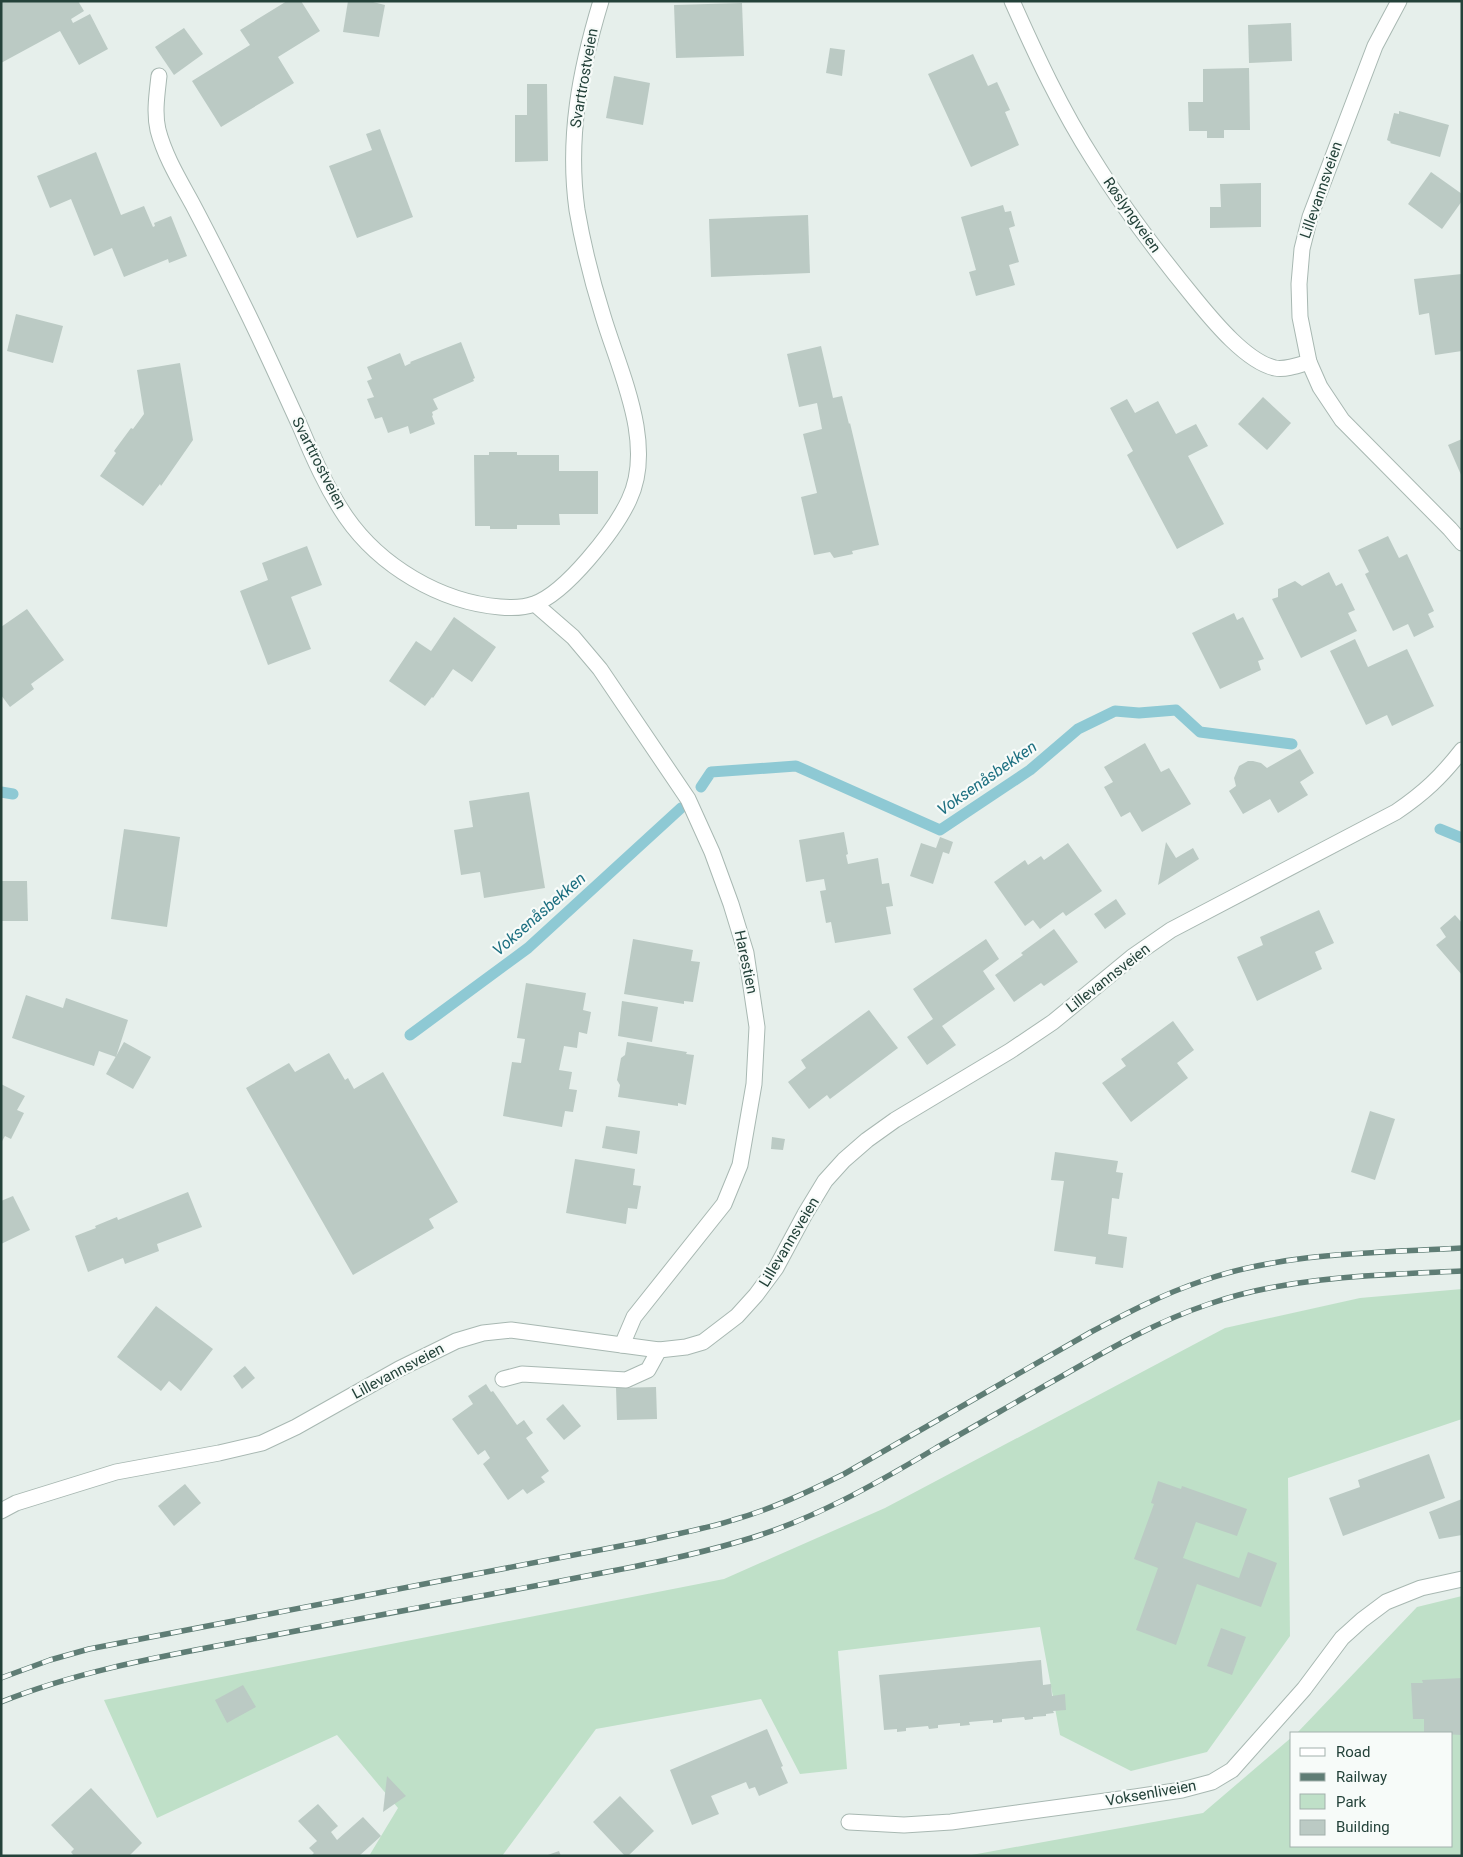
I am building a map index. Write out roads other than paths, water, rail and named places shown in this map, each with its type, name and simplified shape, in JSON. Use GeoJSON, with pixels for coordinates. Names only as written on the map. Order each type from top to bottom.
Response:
{"type":"FeatureCollection","features":[{"type":"Feature","properties":{"kind":"street","name":"Svarttrostveien"},"geometry":{"type":"LineString","coordinates":[[159,76],[156,110],[158,130],[166,153],[237,291],[319,470],[347,519],[367,542],[398,569],[431,589],[459,600],[486,606],[512,608],[534,604],[557,590],[587,560],[614,526],[637,483],[639,449],[636,426],[626,386],[588,264],[577,209],[573,164],[574,122],[589,40],[601,1]]}},
{"type":"Feature","properties":{"kind":"street","name":"Røslyngveien"},"geometry":{"type":"LineString","coordinates":[[1012,1],[1045,73],[1092,159],[1150,243],[1180,280],[1237,345],[1262,363],[1277,368],[1309,362]]}},
{"type":"Feature","properties":{"kind":"street","name":"Lillevannsveien"},"geometry":{"type":"LineString","coordinates":[[1400,1],[1375,46],[1310,217],[1302,249],[1299,284],[1300,316],[1309,362],[1320,387],[1342,420],[1450,529],[1462,544]]}},
{"type":"Feature","properties":{"kind":"street","name":"Harestien"},"geometry":{"type":"LineString","coordinates":[[534,604],[573,637],[600,669],[688,799],[712,852],[746,953],[757,1027],[754,1084],[740,1165],[724,1204],[634,1317],[622,1345]]}},
{"type":"Feature","properties":{"kind":"street","name":"Lillevannsveien"},"geometry":{"type":"LineString","coordinates":[[1,1511],[16,1503],[116,1472],[220,1453],[262,1443],[296,1427],[399,1369],[456,1340],[483,1333],[511,1330],[659,1350],[686,1347],[703,1342],[738,1316],[756,1295],[776,1268],[825,1181],[844,1160],[867,1140],[895,1120],[1010,1051],[1053,1022],[1132,958],[1171,930],[1396,812],[1420,795],[1443,774],[1462,750]]}},
{"type":"Feature","properties":{"kind":"street"},"geometry":{"type":"LineString","coordinates":[[503,1379],[522,1374],[626,1380],[648,1370],[659,1350]]}},
{"type":"Feature","properties":{"kind":"street","name":"Voksenliveien"},"geometry":{"type":"LineString","coordinates":[[849,1822],[904,1825],[951,1822],[1182,1790],[1212,1782],[1232,1770],[1304,1689],[1342,1638],[1362,1620],[1386,1602],[1421,1588],[1462,1579]]}},
{"type":"Feature","properties":{"kind":"waterway","name":"Voksenåsbekken"},"geometry":{"type":"LineString","coordinates":[[701,787],[711,772],[796,766],[940,830],[1030,770],[1078,729],[1115,711],[1139,713],[1176,710],[1200,732],[1292,744]]}},
{"type":"Feature","properties":{"kind":"waterway","name":"Voksenåsbekken"},"geometry":{"type":"LineString","coordinates":[[1,792],[13,794]]}},
{"type":"Feature","properties":{"kind":"waterway","name":"Voksenåsbekken"},"geometry":{"type":"LineString","coordinates":[[410,1035],[528,948],[681,808]]}},
{"type":"Feature","properties":{"kind":"waterway","name":"Voksenåsbekken"},"geometry":{"type":"LineString","coordinates":[[1440,829],[1462,838]]}},
{"type":"Feature","properties":{"kind":"railway"},"geometry":{"type":"LineString","coordinates":[[1,1678],[50,1660],[89,1649],[646,1541],[701,1529],[747,1516],[803,1494],[844,1474],[1091,1332],[1145,1304],[1188,1286],[1233,1271],[1298,1259],[1364,1253],[1462,1248]]}},
{"type":"Feature","properties":{"kind":"railway"},"geometry":{"type":"LineString","coordinates":[[1,1702],[62,1681],[154,1658],[619,1570],[693,1554],[741,1541],[767,1533],[842,1501],[1117,1345],[1171,1318],[1240,1295],[1302,1282],[1334,1278],[1462,1271]]}}]}
